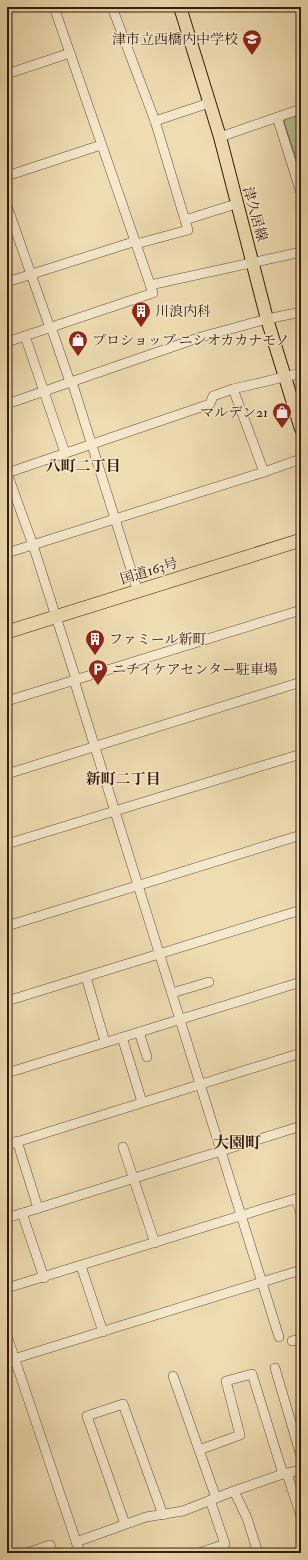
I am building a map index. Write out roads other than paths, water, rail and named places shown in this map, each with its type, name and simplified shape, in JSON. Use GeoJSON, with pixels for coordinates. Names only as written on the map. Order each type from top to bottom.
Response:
{"type":"FeatureCollection","features":[{"type":"Feature","properties":{"kind":"highway","name":"国道163号"},"geometry":{"type":"LineString","coordinates":[[7,632],[56,618],[301,540]]}},
{"type":"Feature","properties":{"kind":"main road","name":"津久居線"},"geometry":{"type":"LineString","coordinates":[[180,7],[220,137],[236,204],[301,429]]}},
{"type":"Feature","properties":{"kind":"street"},"geometry":{"type":"LineString","coordinates":[[7,342],[152,293],[54,7]]}},
{"type":"Feature","properties":{"kind":"street"},"geometry":{"type":"LineString","coordinates":[[7,282],[133,242],[136,244],[188,230],[156,121],[112,7]]}},
{"type":"Feature","properties":{"kind":"street"},"geometry":{"type":"LineString","coordinates":[[7,74],[70,53]]}},
{"type":"Feature","properties":{"kind":"street"},"geometry":{"type":"LineString","coordinates":[[156,121],[209,103]]}},
{"type":"Feature","properties":{"kind":"street"},"geometry":{"type":"LineString","coordinates":[[220,137],[301,109]]}},
{"type":"Feature","properties":{"kind":"street"},"geometry":{"type":"LineString","coordinates":[[277,117],[301,193]]}},
{"type":"Feature","properties":{"kind":"street"},"geometry":{"type":"LineString","coordinates":[[7,176],[101,145]]}},
{"type":"Feature","properties":{"kind":"street"},"geometry":{"type":"LineString","coordinates":[[185,220],[236,204]]}},
{"type":"Feature","properties":{"kind":"street"},"geometry":{"type":"LineString","coordinates":[[7,208],[70,382],[73,385],[138,592]]}},
{"type":"Feature","properties":{"kind":"street"},"geometry":{"type":"LineString","coordinates":[[150,285],[301,252]]}},
{"type":"Feature","properties":{"kind":"street"},"geometry":{"type":"LineString","coordinates":[[7,404],[202,337],[268,319],[301,312]]}},
{"type":"Feature","properties":{"kind":"street"},"geometry":{"type":"LineString","coordinates":[[25,336],[65,453]]}},
{"type":"Feature","properties":{"kind":"street"},"geometry":{"type":"LineString","coordinates":[[279,1337],[56,618],[33,545],[7,473],[210,404],[213,396],[233,389],[301,373]]}},
{"type":"Feature","properties":{"kind":"street"},"geometry":{"type":"LineString","coordinates":[[233,389],[264,472]]}},
{"type":"Feature","properties":{"kind":"street"},"geometry":{"type":"LineString","coordinates":[[7,553],[301,459]]}},
{"type":"Feature","properties":{"kind":"street"},"geometry":{"type":"LineString","coordinates":[[7,701],[301,610]]}},
{"type":"Feature","properties":{"kind":"street"},"geometry":{"type":"LineString","coordinates":[[7,774],[301,682]]}},
{"type":"Feature","properties":{"kind":"street"},"geometry":{"type":"LineString","coordinates":[[7,844],[301,754]]}},
{"type":"Feature","properties":{"kind":"street"},"geometry":{"type":"LineString","coordinates":[[7,926],[138,884],[301,835]]}},
{"type":"Feature","properties":{"kind":"street"},"geometry":{"type":"LineString","coordinates":[[7,1001],[301,910]]}},
{"type":"Feature","properties":{"kind":"street"},"geometry":{"type":"LineString","coordinates":[[86,977],[105,1042]]}},
{"type":"Feature","properties":{"kind":"street"},"geometry":{"type":"LineString","coordinates":[[172,993],[209,982]]}},
{"type":"Feature","properties":{"kind":"street"},"geometry":{"type":"LineString","coordinates":[[7,1073],[301,982]]}},
{"type":"Feature","properties":{"kind":"street"},"geometry":{"type":"LineString","coordinates":[[139,1032],[147,1057]]}},
{"type":"Feature","properties":{"kind":"street"},"geometry":{"type":"LineString","coordinates":[[122,1037],[142,1102]]}},
{"type":"Feature","properties":{"kind":"street"},"geometry":{"type":"LineString","coordinates":[[7,1145],[301,1053]]}},
{"type":"Feature","properties":{"kind":"street"},"geometry":{"type":"LineString","coordinates":[[7,1218],[301,1126]]}},
{"type":"Feature","properties":{"kind":"street"},"geometry":{"type":"LineString","coordinates":[[17,1141],[38,1208]]}},
{"type":"Feature","properties":{"kind":"street"},"geometry":{"type":"LineString","coordinates":[[124,1147],[155,1243]]}},
{"type":"Feature","properties":{"kind":"street"},"geometry":{"type":"LineString","coordinates":[[7,1288],[44,1278],[299,1198],[301,1214]]}},
{"type":"Feature","properties":{"kind":"street"},"geometry":{"type":"LineString","coordinates":[[22,1213],[44,1278]]}},
{"type":"Feature","properties":{"kind":"street"},"geometry":{"type":"LineString","coordinates":[[81,1266],[103,1332]]}},
{"type":"Feature","properties":{"kind":"street"},"geometry":{"type":"LineString","coordinates":[[11,1360],[301,1270]]}},
{"type":"Feature","properties":{"kind":"street"},"geometry":{"type":"LineString","coordinates":[[7,1336],[11,1360],[80,1553]]}},
{"type":"Feature","properties":{"kind":"street"},"geometry":{"type":"LineString","coordinates":[[275,1368],[301,1456]]}},
{"type":"Feature","properties":{"kind":"street"},"geometry":{"type":"LineString","coordinates":[[199,1450],[240,1435],[226,1381],[252,1374],[285,1474],[301,1516]]}},
{"type":"Feature","properties":{"kind":"street"},"geometry":{"type":"LineString","coordinates":[[173,1376],[199,1450],[226,1544],[200,1553]]}},
{"type":"Feature","properties":{"kind":"street"},"geometry":{"type":"LineString","coordinates":[[125,1524],[87,1416],[123,1404],[163,1514]]}},
{"type":"Feature","properties":{"kind":"street"},"geometry":{"type":"LineString","coordinates":[[76,1542],[146,1517],[183,1511],[234,1490],[301,1470]]}},
{"type":"Feature","properties":{"kind":"street"},"geometry":{"type":"LineString","coordinates":[[234,1490],[247,1518],[258,1553]]}},
{"type":"Feature","properties":{"kind":"street"},"geometry":{"type":"LineString","coordinates":[[27,1553],[50,1545],[53,1553]]}},
{"type":"Feature","properties":{"kind":"place","name":"津市立西橋内中学校"},"geometry":{"type":"Point","coordinates":[252,56]}},
{"type":"Feature","properties":{"kind":"place","name":"川浪内科"},"geometry":{"type":"Point","coordinates":[141,328]}},
{"type":"Feature","properties":{"kind":"place","name":"プロショップ ニシオカカナモノ"},"geometry":{"type":"Point","coordinates":[78,357]}},
{"type":"Feature","properties":{"kind":"place","name":"マルデン21"},"geometry":{"type":"Point","coordinates":[282,429]}},
{"type":"Feature","properties":{"kind":"place","name":"ファミール新町"},"geometry":{"type":"Point","coordinates":[95,656]}},
{"type":"Feature","properties":{"kind":"place","name":"ニチイケアセンター駐車場"},"geometry":{"type":"Point","coordinates":[98,686]}},
{"type":"Feature","properties":{"kind":"district","name":"八町二丁目"},"geometry":{"type":"Point","coordinates":[83,466]}},
{"type":"Feature","properties":{"kind":"district","name":"新町二丁目"},"geometry":{"type":"Point","coordinates":[123,779]}},
{"type":"Feature","properties":{"kind":"district","name":"大園町"},"geometry":{"type":"Point","coordinates":[237,1143]}}]}
